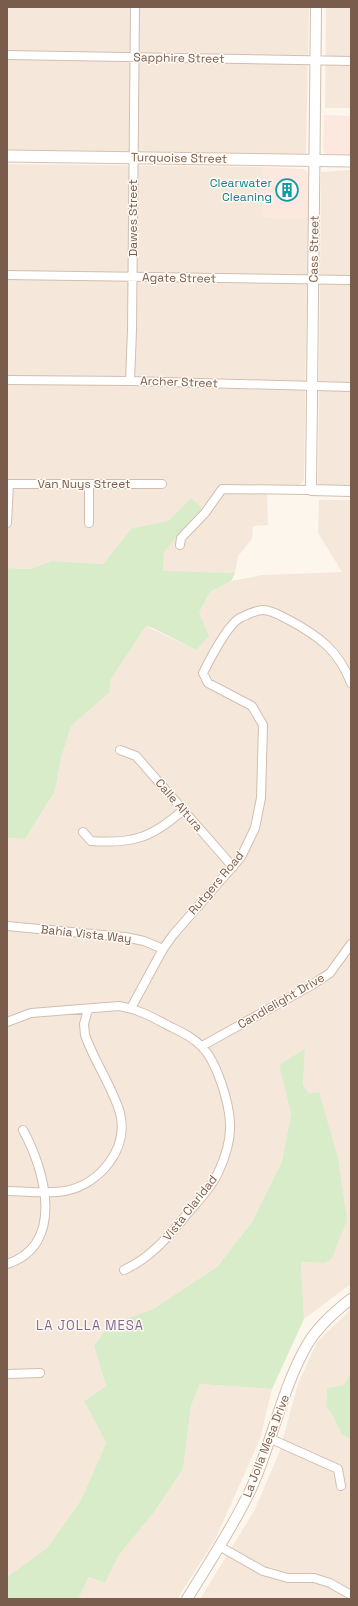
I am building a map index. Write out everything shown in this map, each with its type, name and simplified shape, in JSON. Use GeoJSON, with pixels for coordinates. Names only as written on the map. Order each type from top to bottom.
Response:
{"type":"FeatureCollection","features":[{"type":"Feature","properties":{"kind":"main road","name":"Turquoise Street"},"geometry":{"type":"LineString","coordinates":[[7,156],[351,161]]}},
{"type":"Feature","properties":{"kind":"street","name":"Dawes Street"},"geometry":{"type":"LineString","coordinates":[[130,381],[135,7]]}},
{"type":"Feature","properties":{"kind":"street","name":"Cass Street"},"geometry":{"type":"LineString","coordinates":[[311,490],[316,7]]}},
{"type":"Feature","properties":{"kind":"street","name":"Sapphire Street"},"geometry":{"type":"LineString","coordinates":[[7,56],[135,56],[351,61]]}},
{"type":"Feature","properties":{"kind":"street","name":"Agate Street"},"geometry":{"type":"LineString","coordinates":[[7,275],[351,280]]}},
{"type":"Feature","properties":{"kind":"street","name":"Archer Street"},"geometry":{"type":"LineString","coordinates":[[7,380],[130,381],[351,387]]}},
{"type":"Feature","properties":{"kind":"street"},"geometry":{"type":"LineString","coordinates":[[7,523],[8,484]]}},
{"type":"Feature","properties":{"kind":"street","name":"Van Nuys Street"},"geometry":{"type":"LineString","coordinates":[[8,484],[162,484]]}},
{"type":"Feature","properties":{"kind":"street"},"geometry":{"type":"LineString","coordinates":[[88,523],[89,484]]}},
{"type":"Feature","properties":{"kind":"street"},"geometry":{"type":"LineString","coordinates":[[180,545],[181,538],[205,513],[222,489],[351,491]]}},
{"type":"Feature","properties":{"kind":"street","name":"Rutgers Road"},"geometry":{"type":"LineString","coordinates":[[131,1008],[163,949],[173,934],[241,857],[255,828],[261,798],[263,725],[252,706],[208,683],[203,673],[215,648],[239,618],[263,610],[277,614],[312,632],[329,646],[346,671],[351,683]]}},
{"type":"Feature","properties":{"kind":"street","name":"Calle Altura"},"geometry":{"type":"LineString","coordinates":[[120,750],[136,756],[233,867]]}},
{"type":"Feature","properties":{"kind":"street"},"geometry":{"type":"LineString","coordinates":[[83,832],[91,840],[106,842],[118,842],[144,837],[166,826],[183,810]]}},
{"type":"Feature","properties":{"kind":"street","name":"Bahia Vista Way"},"geometry":{"type":"LineString","coordinates":[[7,926],[125,937],[144,941],[163,949]]}},
{"type":"Feature","properties":{"kind":"street","name":"Candlelight Drive"},"geometry":{"type":"LineString","coordinates":[[202,1046],[312,985],[330,973],[351,944]]}},
{"type":"Feature","properties":{"kind":"street"},"geometry":{"type":"LineString","coordinates":[[7,1022],[31,1013],[119,1006],[131,1008]]}},
{"type":"Feature","properties":{"kind":"street","name":"Vista Claridad"},"geometry":{"type":"LineString","coordinates":[[124,1270],[135,1265],[159,1247],[208,1189],[217,1174],[227,1150],[230,1124],[222,1087],[207,1053],[202,1046],[190,1037],[140,1010],[131,1008]]}},
{"type":"Feature","properties":{"kind":"street"},"geometry":{"type":"LineString","coordinates":[[7,1191],[65,1191],[83,1185],[101,1173],[117,1153],[122,1134],[120,1113],[85,1035],[84,1024],[88,1009]]}},
{"type":"Feature","properties":{"kind":"street"},"geometry":{"type":"LineString","coordinates":[[7,1264],[17,1260],[35,1244],[43,1230],[46,1212],[42,1178],[32,1146],[23,1130]]}},
{"type":"Feature","properties":{"kind":"street","name":"La Jolla Mesa Drive"},"geometry":{"type":"LineString","coordinates":[[187,1599],[219,1546],[250,1489],[271,1440],[292,1377],[308,1345],[324,1322],[351,1299]]}},
{"type":"Feature","properties":{"kind":"street"},"geometry":{"type":"LineString","coordinates":[[7,1374],[40,1374]]}},
{"type":"Feature","properties":{"kind":"street"},"geometry":{"type":"LineString","coordinates":[[271,1440],[338,1469],[341,1486]]}},
{"type":"Feature","properties":{"kind":"street"},"geometry":{"type":"LineString","coordinates":[[219,1546],[263,1571],[288,1578],[314,1578],[330,1583],[351,1595]]}},
{"type":"Feature","properties":{"kind":"shaded area"},"geometry":{"type":"Polygon","coordinates":[[[7,7],[309,7],[306,154],[303,156],[7,150],[7,7]]]}},
{"type":"Feature","properties":{"kind":"shaded area"},"geometry":{"type":"Polygon","coordinates":[[[326,7],[351,7],[351,108],[325,108],[326,7]]]}},
{"type":"Feature","properties":{"kind":"shaded area"},"geometry":{"type":"Polygon","coordinates":[[[324,115],[351,116],[351,156],[329,156],[323,150],[324,115]]]}},
{"type":"Feature","properties":{"kind":"shaded area"},"geometry":{"type":"Polygon","coordinates":[[[7,164],[263,167],[263,217],[308,218],[304,480],[300,485],[267,485],[268,525],[253,526],[252,539],[238,556],[235,573],[163,572],[164,552],[201,508],[191,498],[168,521],[132,528],[103,564],[52,561],[31,569],[7,568],[7,164]]]}},
{"type":"Feature","properties":{"kind":"shaded area","name":"Clearwater Cleaning"},"geometry":{"type":"Polygon","coordinates":[[[263,167],[303,169],[308,173],[308,218],[262,217],[263,167]]]}},
{"type":"Feature","properties":{"kind":"shaded area"},"geometry":{"type":"Polygon","coordinates":[[[351,170],[351,485],[318,485],[321,172],[351,170]]]}},
{"type":"Feature","properties":{"kind":"shaded area"},"geometry":{"type":"Polygon","coordinates":[[[319,500],[351,500],[351,1284],[304,1319],[301,1262],[325,1263],[331,1260],[332,1255],[318,1092],[309,1093],[303,1085],[305,1050],[279,1065],[291,1114],[282,1161],[252,1222],[217,1267],[153,1309],[107,1325],[94,1346],[106,1386],[84,1401],[106,1443],[81,1500],[47,1548],[7,1577],[7,838],[25,839],[55,791],[61,758],[71,726],[109,693],[111,679],[146,626],[196,650],[199,613],[210,592],[231,581],[262,575],[342,572],[318,533],[319,500]]]}},
{"type":"Feature","properties":{"kind":"shaded area"},"geometry":{"type":"Polygon","coordinates":[[[351,1309],[351,1373],[344,1385],[327,1388],[326,1407],[333,1416],[341,1434],[351,1439],[351,1599],[200,1599],[254,1511],[279,1453],[298,1384],[317,1342],[351,1309]]]}},
{"type":"Feature","properties":{"kind":"shaded area"},"geometry":{"type":"Polygon","coordinates":[[[200,1384],[272,1389],[260,1439],[215,1540],[177,1599],[78,1599],[89,1577],[105,1583],[119,1555],[155,1511],[183,1469],[191,1406],[200,1384]]]}},
{"type":"Feature","properties":{"kind":"green space"},"geometry":{"type":"Polygon","coordinates":[[[191,498],[202,508],[164,552],[163,571],[235,573],[231,581],[210,592],[199,613],[209,636],[196,650],[153,628],[146,626],[111,679],[109,693],[71,726],[61,758],[55,791],[25,839],[7,838],[7,568],[31,569],[52,561],[103,564],[132,528],[168,521],[191,498]]]}},
{"type":"Feature","properties":{"kind":"green space"},"geometry":{"type":"Polygon","coordinates":[[[305,1049],[303,1085],[309,1093],[319,1092],[338,1158],[347,1220],[331,1260],[325,1263],[301,1262],[304,1319],[272,1389],[200,1384],[191,1406],[183,1469],[155,1511],[119,1555],[105,1583],[89,1577],[78,1599],[7,1599],[7,1577],[47,1548],[81,1500],[106,1443],[84,1401],[106,1386],[94,1346],[108,1325],[153,1309],[217,1267],[252,1222],[282,1161],[291,1114],[279,1065],[305,1049]]]}},
{"type":"Feature","properties":{"kind":"green space"},"geometry":{"type":"Polygon","coordinates":[[[351,1373],[351,1439],[341,1434],[333,1416],[326,1407],[327,1388],[344,1385],[351,1373]]]}},
{"type":"Feature","properties":{"kind":"place","name":"Clearwater Cleaning"},"geometry":{"type":"Point","coordinates":[287,190]}},
{"type":"Feature","properties":{"kind":"district","name":"LA JOLLA MESA"},"geometry":{"type":"Point","coordinates":[90,1325]}}]}
